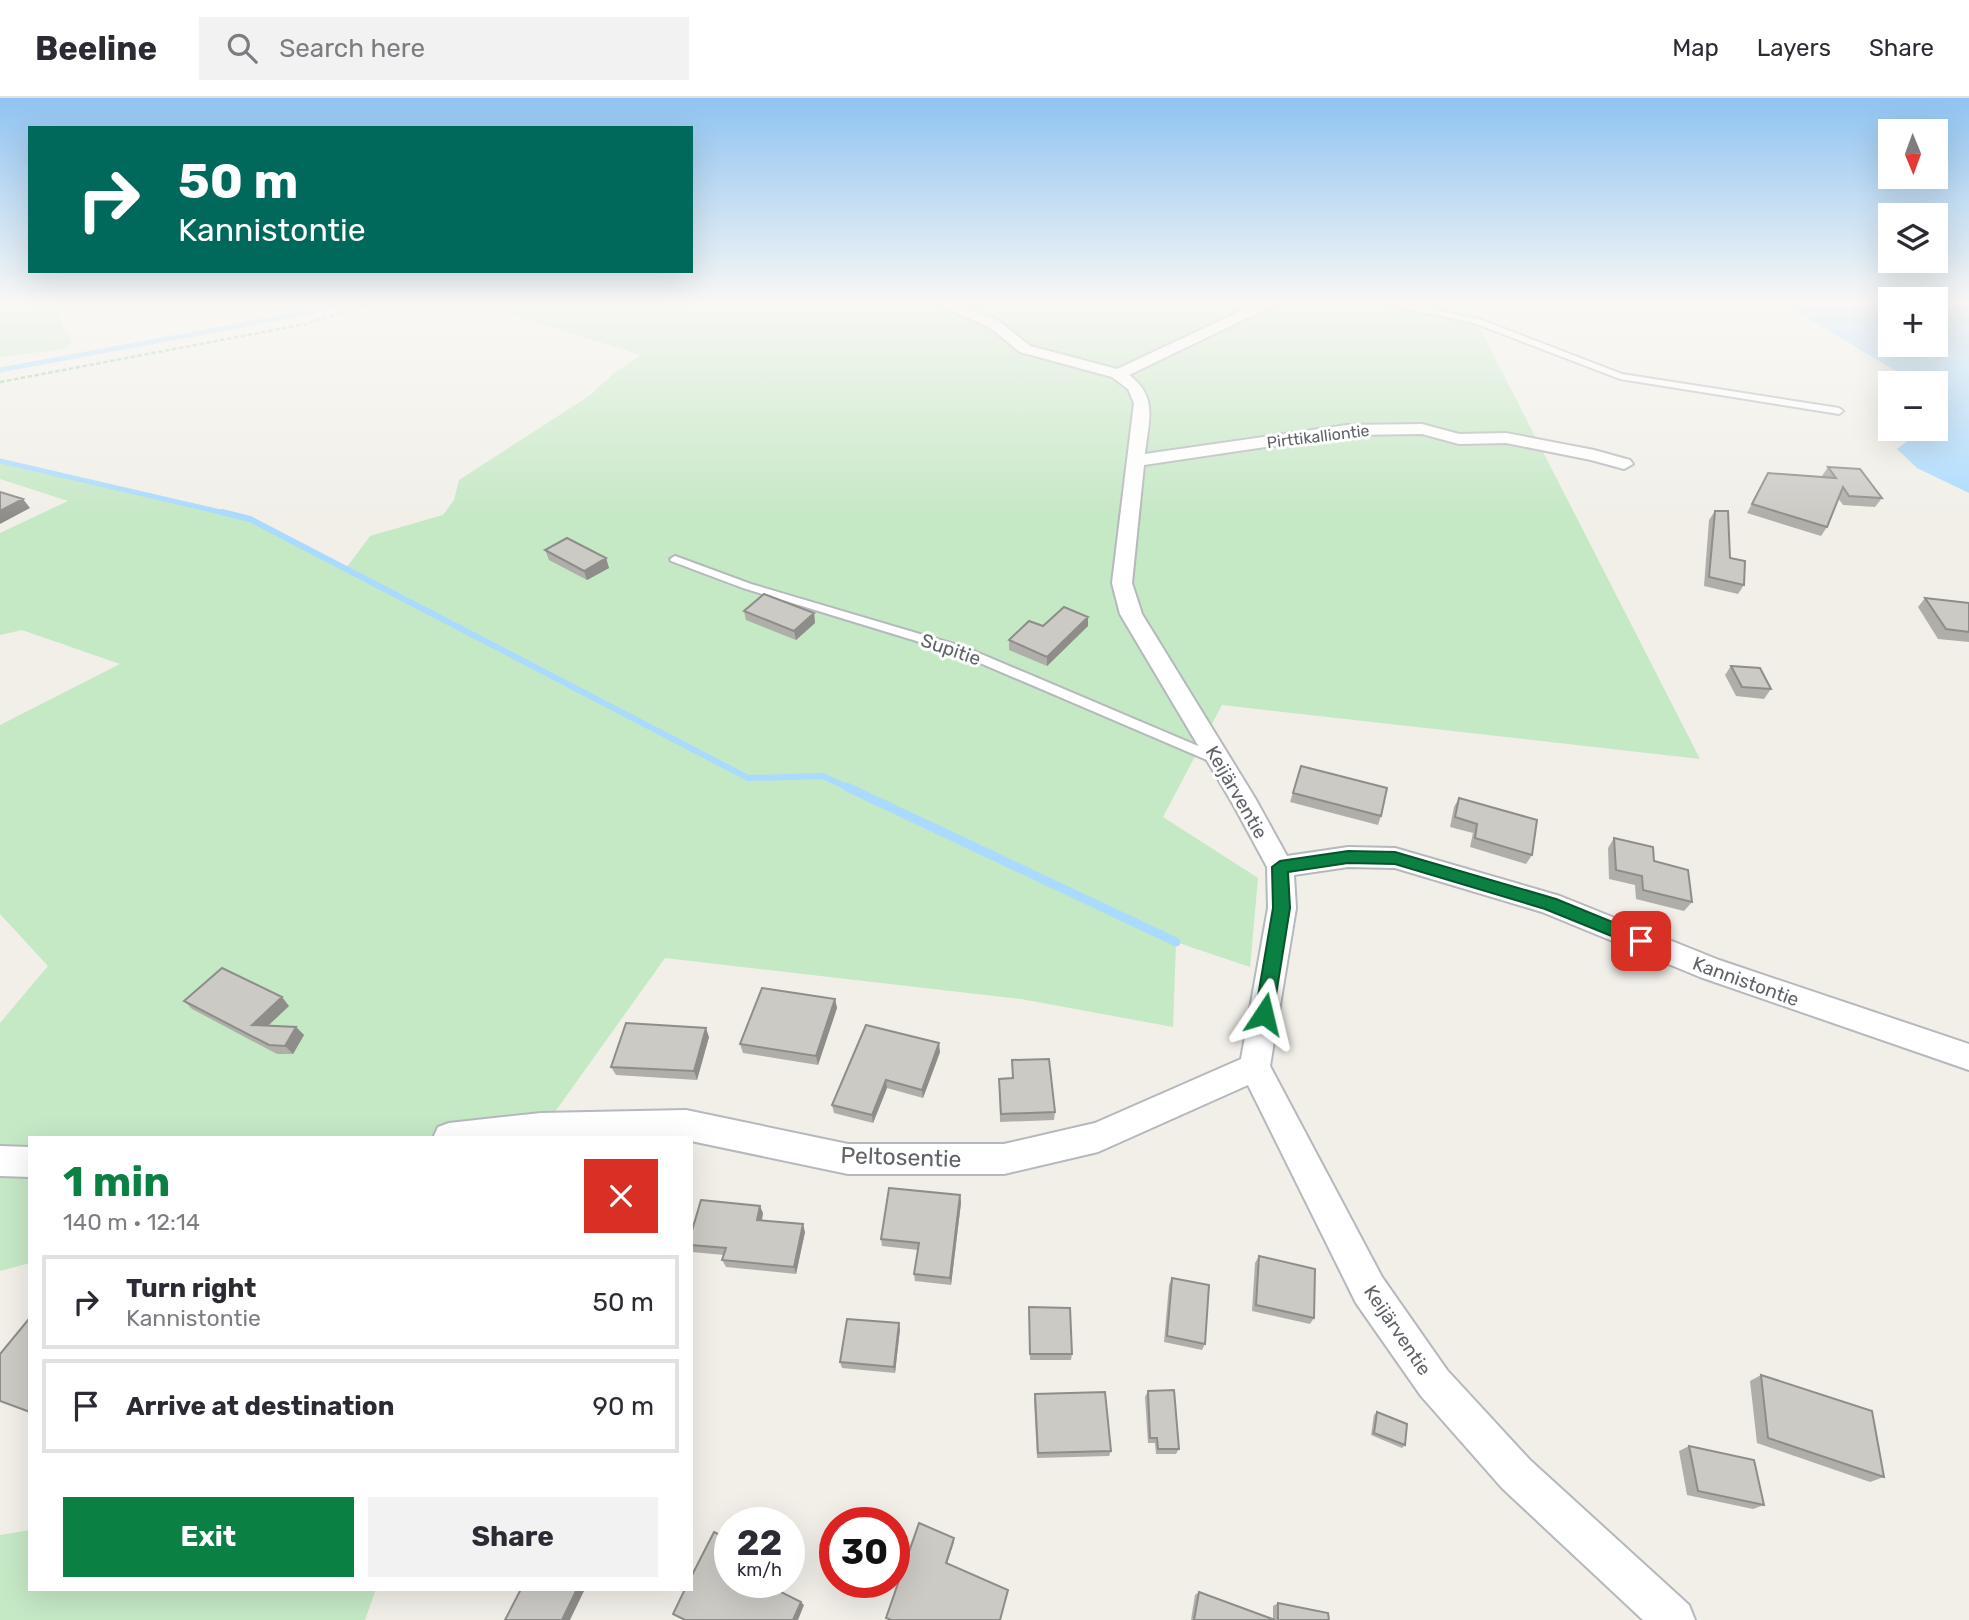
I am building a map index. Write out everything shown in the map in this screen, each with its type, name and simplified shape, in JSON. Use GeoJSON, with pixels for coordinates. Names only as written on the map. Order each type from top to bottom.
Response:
{"type":"FeatureCollection","features":[{"type":"Feature","properties":{"kind":"street","name":"Keijärventie"},"geometry":{"type":"LineString","coordinates":[[1118,374],[1135,387],[1142,403],[1122,583],[1130,614],[1220,761],[1280,867],[1282,908],[1255,1067],[1369,1290],[1434,1383],[1516,1474],[1674,1620]]}},
{"type":"Feature","properties":{"kind":"street","name":"Pirttikalliontie"},"geometry":{"type":"LineString","coordinates":[[1135,461],[1347,430],[1422,429],[1459,439],[1506,438],[1594,455],[1624,464]]}},
{"type":"Feature","properties":{"kind":"street","name":"Kannistontie"},"geometry":{"type":"LineString","coordinates":[[1280,867],[1348,857],[1395,858],[1550,904],[1710,969],[1969,1057]]}},
{"type":"Feature","properties":{"kind":"street","name":"Peltosentie"},"geometry":{"type":"LineString","coordinates":[[467,1136],[541,1128],[686,1125],[848,1159],[1004,1159],[1098,1137],[1255,1067]]}},
{"type":"Feature","properties":{"kind":"street"},"geometry":{"type":"LineString","coordinates":[[0,1161],[28,1162]]}},
{"type":"Feature","properties":{"kind":"lane"},"geometry":{"type":"LineString","coordinates":[[1615,374],[1839,411]]}},
{"type":"Feature","properties":{"kind":"lane","name":"Supitie"},"geometry":{"type":"LineString","coordinates":[[675,559],[747,586],[963,651],[1220,761]]}},
{"type":"Feature","properties":{"kind":"path"},"geometry":{"type":"LineString","coordinates":[[0,383],[42,374]]}},
{"type":"Feature","properties":{"kind":"green space"},"geometry":{"type":"Polygon","coordinates":[[[613,374],[1503,374],[1700,759],[1222,705],[1163,817],[1258,878],[1250,967],[1176,942],[1173,1027],[1021,999],[665,958],[547,1123],[501,1136],[28,1136],[28,1264],[0,1271],[0,1023],[48,966],[0,914],[0,725],[120,664],[22,630],[0,635],[0,533],[68,501],[0,479],[0,461],[250,519],[347,567],[370,536],[443,515],[454,500],[459,480],[589,396],[613,374]]]}},
{"type":"Feature","properties":{"kind":"green space"},"geometry":{"type":"Polygon","coordinates":[[[28,1530],[28,1591],[375,1591],[365,1620],[0,1620],[0,1535],[28,1530]]]}},
{"type":"Feature","properties":{"kind":"water"},"geometry":{"type":"Polygon","coordinates":[[[1948,374],[1969,374],[1969,493],[1917,468],[1897,449],[1907,441],[1948,441],[1948,374]]]}},
{"type":"Feature","properties":{"kind":"building"},"geometry":{"type":"Polygon","coordinates":[[[1828,467],[1860,469],[1882,498],[1849,496],[1843,487],[1827,527],[1752,504],[1768,473],[1836,478],[1828,467]]]}},
{"type":"Feature","properties":{"kind":"building"},"geometry":{"type":"Polygon","coordinates":[[[0,492],[23,499],[0,511],[0,492]]]}},
{"type":"Feature","properties":{"kind":"building"},"geometry":{"type":"Polygon","coordinates":[[[1715,511],[1728,511],[1730,558],[1745,561],[1744,585],[1709,577],[1715,511]]]}},
{"type":"Feature","properties":{"kind":"building"},"geometry":{"type":"Polygon","coordinates":[[[567,538],[606,558],[584,571],[545,550],[567,538]]]}},
{"type":"Feature","properties":{"kind":"building"},"geometry":{"type":"Polygon","coordinates":[[[764,594],[814,613],[794,631],[744,611],[764,594]]]}},
{"type":"Feature","properties":{"kind":"building"},"geometry":{"type":"Polygon","coordinates":[[[1925,598],[1969,603],[1969,632],[1946,629],[1925,598]]]}},
{"type":"Feature","properties":{"kind":"building"},"geometry":{"type":"Polygon","coordinates":[[[1064,607],[1088,617],[1047,657],[1009,640],[1029,621],[1043,626],[1064,607]]]}},
{"type":"Feature","properties":{"kind":"building"},"geometry":{"type":"Polygon","coordinates":[[[1731,666],[1760,668],[1771,689],[1742,687],[1731,666]]]}},
{"type":"Feature","properties":{"kind":"building"},"geometry":{"type":"Polygon","coordinates":[[[1301,766],[1387,788],[1381,816],[1293,793],[1301,766]]]}},
{"type":"Feature","properties":{"kind":"building"},"geometry":{"type":"Polygon","coordinates":[[[1459,798],[1537,820],[1532,855],[1475,838],[1477,824],[1455,817],[1459,798]]]}},
{"type":"Feature","properties":{"kind":"building"},"geometry":{"type":"Polygon","coordinates":[[[1614,838],[1653,847],[1654,861],[1688,870],[1692,902],[1643,890],[1642,876],[1616,870],[1614,838]]]}},
{"type":"Feature","properties":{"kind":"building"},"geometry":{"type":"Polygon","coordinates":[[[222,968],[282,997],[252,1025],[296,1027],[285,1046],[269,1045],[184,1001],[222,968]]]}},
{"type":"Feature","properties":{"kind":"building"},"geometry":{"type":"Polygon","coordinates":[[[762,988],[835,999],[816,1056],[740,1044],[762,988]]]}},
{"type":"Feature","properties":{"kind":"building"},"geometry":{"type":"Polygon","coordinates":[[[626,1023],[706,1028],[694,1071],[611,1067],[626,1023]]]}},
{"type":"Feature","properties":{"kind":"building"},"geometry":{"type":"Polygon","coordinates":[[[866,1025],[939,1043],[922,1090],[886,1080],[872,1115],[832,1105],[866,1025]]]}},
{"type":"Feature","properties":{"kind":"building"},"geometry":{"type":"Polygon","coordinates":[[[1049,1059],[1055,1112],[1001,1114],[999,1079],[1013,1078],[1012,1060],[1049,1059]]]}},
{"type":"Feature","properties":{"kind":"building"},"geometry":{"type":"Polygon","coordinates":[[[889,1188],[960,1195],[950,1278],[914,1274],[919,1243],[881,1239],[889,1188]]]}},
{"type":"Feature","properties":{"kind":"building"},"geometry":{"type":"Polygon","coordinates":[[[701,1200],[760,1206],[757,1220],[803,1224],[794,1267],[722,1260],[726,1248],[693,1245],[693,1227],[701,1200]]]}},
{"type":"Feature","properties":{"kind":"building"},"geometry":{"type":"Polygon","coordinates":[[[1259,1256],[1315,1269],[1314,1318],[1256,1305],[1259,1256]]]}},
{"type":"Feature","properties":{"kind":"building"},"geometry":{"type":"Polygon","coordinates":[[[1172,1278],[1209,1285],[1205,1344],[1167,1336],[1172,1278]]]}},
{"type":"Feature","properties":{"kind":"building"},"geometry":{"type":"Polygon","coordinates":[[[1029,1307],[1070,1308],[1072,1354],[1030,1354],[1029,1307]]]}},
{"type":"Feature","properties":{"kind":"building"},"geometry":{"type":"Polygon","coordinates":[[[847,1319],[899,1323],[894,1367],[840,1362],[847,1319]]]}},
{"type":"Feature","properties":{"kind":"building"},"geometry":{"type":"Polygon","coordinates":[[[28,1320],[28,1411],[0,1401],[0,1354],[28,1320]]]}},
{"type":"Feature","properties":{"kind":"building"},"geometry":{"type":"Polygon","coordinates":[[[1761,1375],[1872,1411],[1884,1477],[1768,1438],[1761,1375]]]}},
{"type":"Feature","properties":{"kind":"building"},"geometry":{"type":"Polygon","coordinates":[[[1174,1390],[1179,1449],[1158,1449],[1157,1438],[1150,1438],[1148,1391],[1174,1390]]]}},
{"type":"Feature","properties":{"kind":"building"},"geometry":{"type":"Polygon","coordinates":[[[1105,1392],[1111,1451],[1038,1453],[1035,1394],[1105,1392]]]}},
{"type":"Feature","properties":{"kind":"building"},"geometry":{"type":"Polygon","coordinates":[[[1377,1412],[1407,1424],[1405,1445],[1374,1433],[1377,1412]]]}},
{"type":"Feature","properties":{"kind":"building"},"geometry":{"type":"Polygon","coordinates":[[[1689,1446],[1754,1460],[1764,1505],[1698,1491],[1689,1446]]]}},
{"type":"Feature","properties":{"kind":"building"},"geometry":{"type":"Polygon","coordinates":[[[919,1523],[954,1538],[946,1563],[1008,1590],[1000,1620],[886,1618],[893,1598],[910,1598],[910,1549],[919,1523]]]}},
{"type":"Feature","properties":{"kind":"building"},"geometry":{"type":"Polygon","coordinates":[[[714,1532],[714,1598],[793,1598],[801,1602],[793,1620],[685,1620],[673,1614],[684,1591],[693,1591],[693,1573],[714,1532]]]}},
{"type":"Feature","properties":{"kind":"building"},"geometry":{"type":"Polygon","coordinates":[[[520,1591],[576,1591],[562,1620],[505,1620],[520,1591]]]}},
{"type":"Feature","properties":{"kind":"building"},"geometry":{"type":"Polygon","coordinates":[[[1199,1592],[1275,1620],[1194,1620],[1199,1592]]]}},
{"type":"Feature","properties":{"kind":"building"},"geometry":{"type":"Polygon","coordinates":[[[1278,1603],[1328,1613],[1329,1620],[1278,1620],[1278,1603]]]}},
{"type":"Feature","properties":{"kind":"waterway"},"geometry":{"type":"LineString","coordinates":[[0,461],[229,514]]}},
{"type":"Feature","properties":{"kind":"waterway"},"geometry":{"type":"LineString","coordinates":[[222,512],[250,519],[748,778],[823,776],[851,789]]}},
{"type":"Feature","properties":{"kind":"waterway"},"geometry":{"type":"LineString","coordinates":[[847,787],[1176,942]]}},
{"type":"Feature","properties":{"kind":"route"},"geometry":{"type":"LineString","coordinates":[[1264,1014],[1282,908],[1280,867],[1348,857],[1395,858],[1550,904],[1641,941]]}}]}
